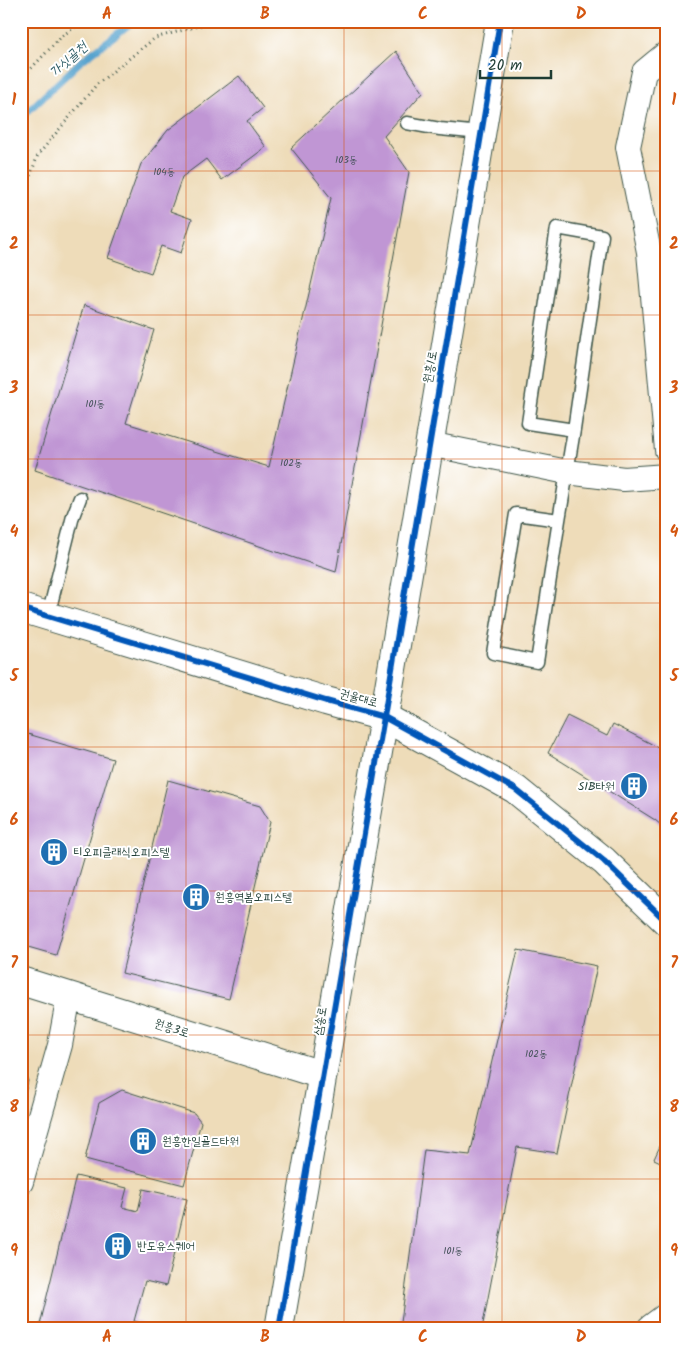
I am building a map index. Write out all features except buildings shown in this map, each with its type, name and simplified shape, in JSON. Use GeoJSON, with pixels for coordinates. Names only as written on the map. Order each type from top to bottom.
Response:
{"type":"FeatureCollection","features":[{"type":"Feature","properties":{"kind":"main road","name":"원흥1로"},"geometry":{"type":"LineString","coordinates":[[384,717],[500,21]]}},
{"type":"Feature","properties":{"kind":"main road","name":"권율대로"},"geometry":{"type":"LineString","coordinates":[[21,608],[384,717],[515,789],[604,861],[667,922]]}},
{"type":"Feature","properties":{"kind":"main road","name":"삼송로"},"geometry":{"type":"LineString","coordinates":[[279,1329],[384,717]]}},
{"type":"Feature","properties":{"kind":"main road","name":"원흥3로"},"geometry":{"type":"LineString","coordinates":[[21,981],[322,1075]]}},
{"type":"Feature","properties":{"kind":"main road"},"geometry":{"type":"LineString","coordinates":[[651,1329],[667,1316]]}},
{"type":"Feature","properties":{"kind":"street"},"geometry":{"type":"LineString","coordinates":[[667,53],[644,72],[628,147],[649,252],[667,450]]}},
{"type":"Feature","properties":{"kind":"street"},"geometry":{"type":"LineString","coordinates":[[429,444],[567,472],[624,479],[667,476]]}},
{"type":"Feature","properties":{"kind":"street"},"geometry":{"type":"LineString","coordinates":[[21,1182],[60,1044],[69,996]]}},
{"type":"Feature","properties":{"kind":"lane"},"geometry":{"type":"LineString","coordinates":[[407,123],[440,129],[481,133]]}},
{"type":"Feature","properties":{"kind":"lane"},"geometry":{"type":"LineString","coordinates":[[559,520],[516,514],[493,653],[538,662],[574,430],[602,236],[557,228],[528,423],[574,430]]}},
{"type":"Feature","properties":{"kind":"lane"},"geometry":{"type":"LineString","coordinates":[[48,616],[80,498]]}},
{"type":"Feature","properties":{"kind":"path"},"geometry":{"type":"LineString","coordinates":[[21,79],[63,35],[84,21]]}},
{"type":"Feature","properties":{"kind":"path"},"geometry":{"type":"LineString","coordinates":[[21,199],[38,155],[97,84],[155,38],[216,21]]}},
{"type":"Feature","properties":{"kind":"waterway","name":"가싯골천"},"geometry":{"type":"LineString","coordinates":[[21,120],[80,62],[135,21]]}},
{"type":"Feature","properties":{"kind":"cycle path"},"geometry":{"type":"LineString","coordinates":[[279,1329],[384,717],[500,21]]}},
{"type":"Feature","properties":{"kind":"cycle path"},"geometry":{"type":"LineString","coordinates":[[21,608],[384,717],[515,789],[604,861],[667,922]]}},
{"type":"Feature","properties":{"kind":"place","name":"SIB타워"},"geometry":{"type":"Point","coordinates":[634,786]}},
{"type":"Feature","properties":{"kind":"place","name":"티오피클래식오피스텔"},"geometry":{"type":"Point","coordinates":[54,852]}},
{"type":"Feature","properties":{"kind":"place","name":"원흥역봄오피스텔"},"geometry":{"type":"Point","coordinates":[196,897]}},
{"type":"Feature","properties":{"kind":"place","name":"원흥한일골드타워"},"geometry":{"type":"Point","coordinates":[143,1141]}},
{"type":"Feature","properties":{"kind":"place","name":"반도유스퀘어"},"geometry":{"type":"Point","coordinates":[118,1246]}}]}
